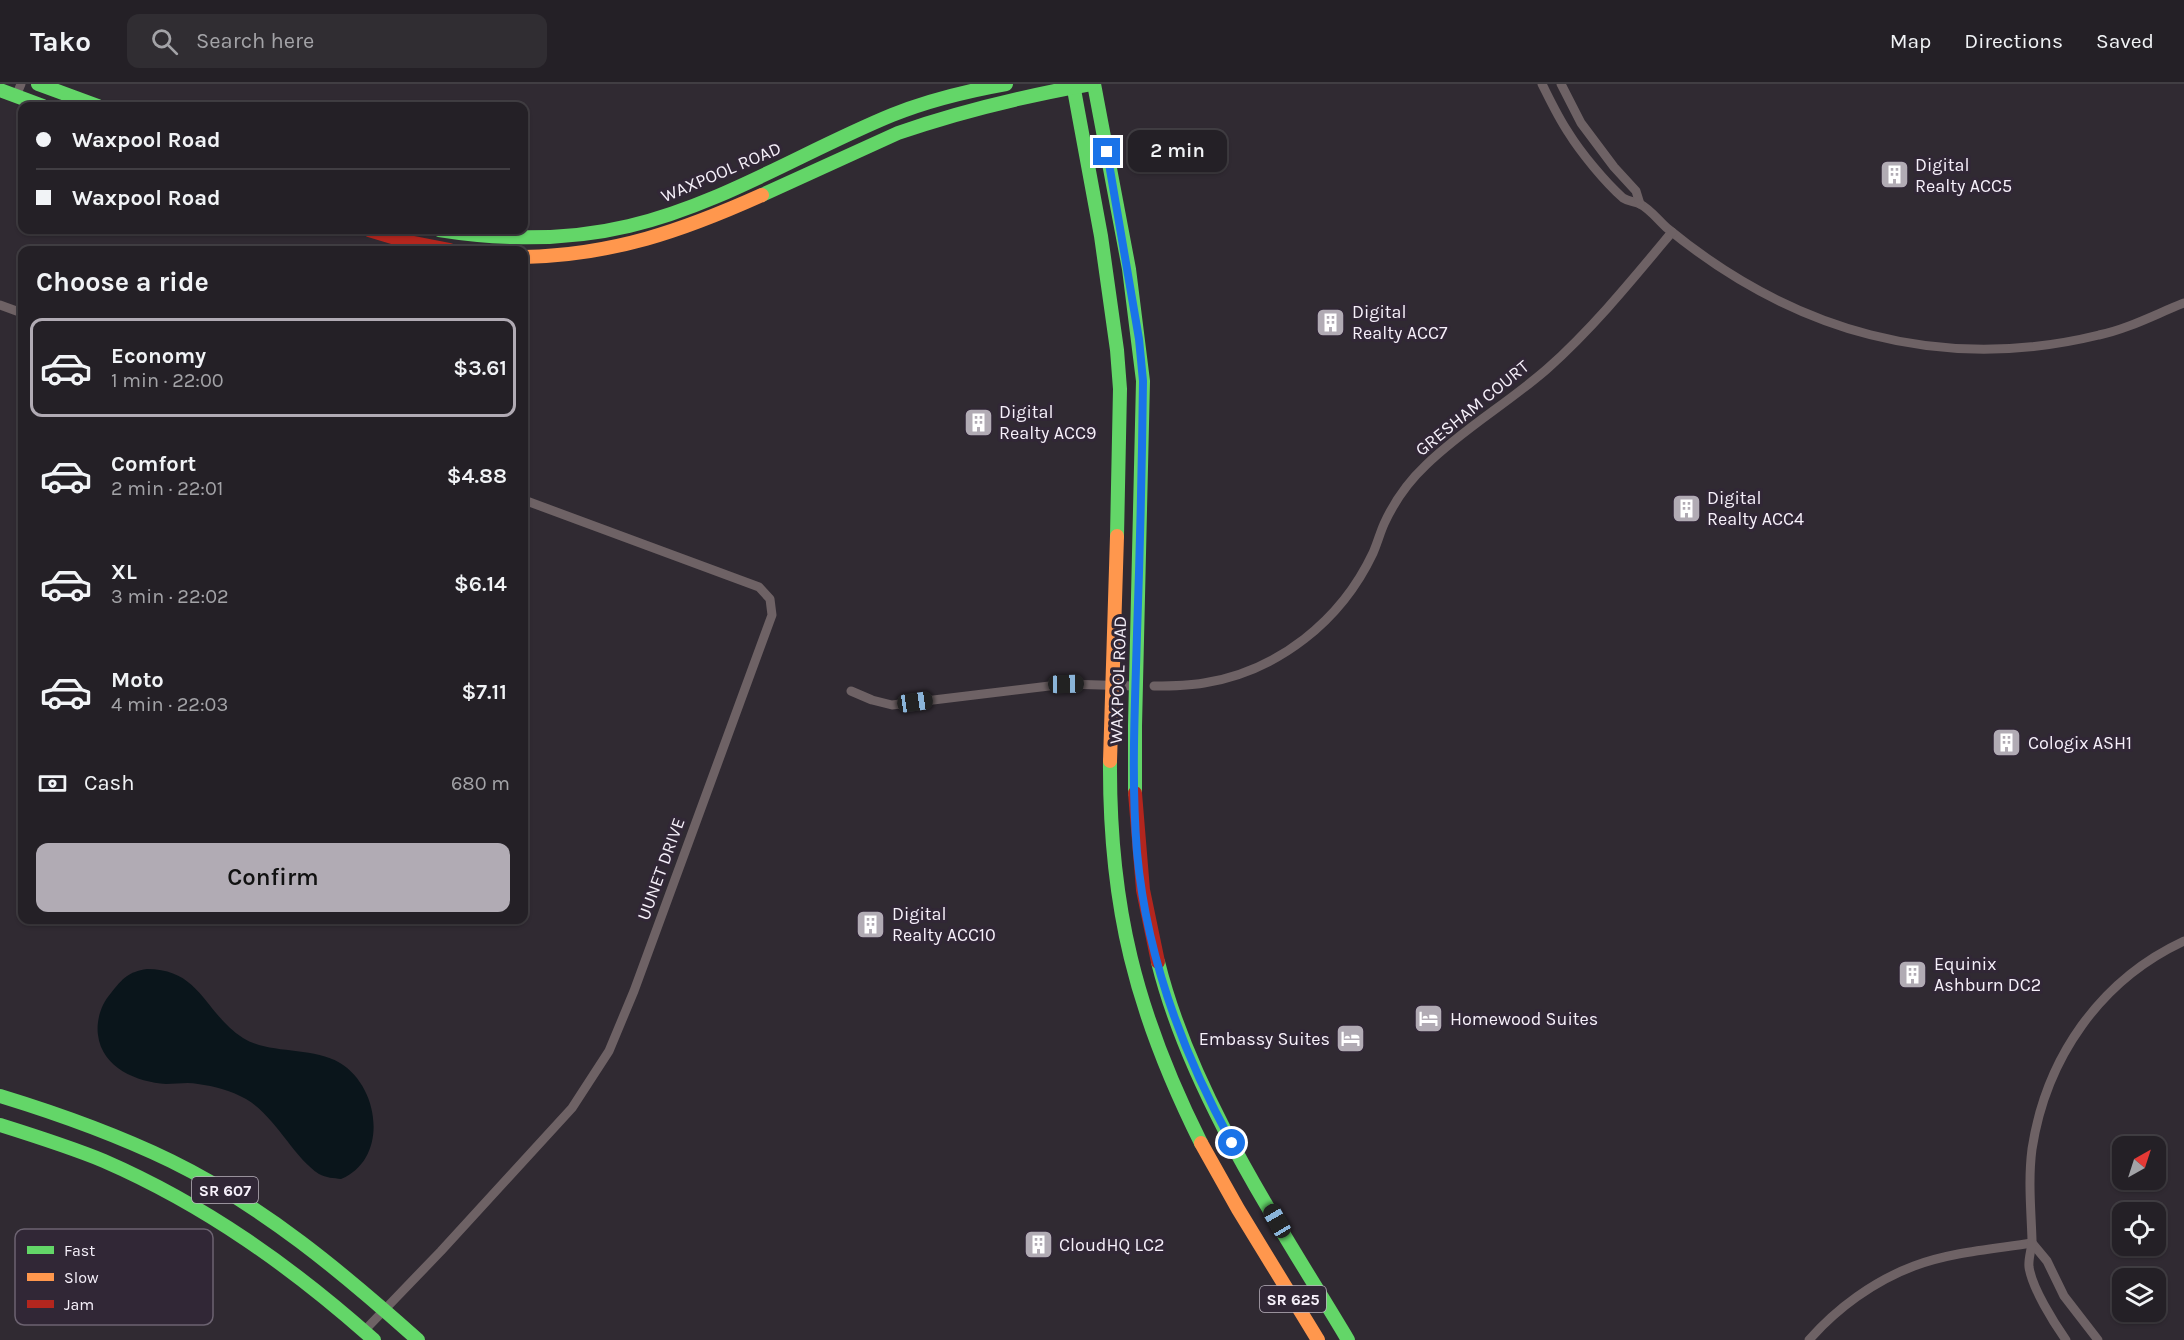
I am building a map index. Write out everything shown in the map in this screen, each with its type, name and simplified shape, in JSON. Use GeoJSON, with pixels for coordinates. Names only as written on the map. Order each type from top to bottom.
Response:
{"type":"FeatureCollection","features":[{"type":"Feature","properties":{"kind":"main road"},"geometry":{"type":"LineString","coordinates":[[38,84],[87,102]]}},
{"type":"Feature","properties":{"kind":"main road","name":"WAXPOOL ROAD"},"geometry":{"type":"LineString","coordinates":[[465,234],[532,238],[563,237],[623,228],[653,220],[700,203],[891,116],[956,94],[1006,84]]}},
{"type":"Feature","properties":{"kind":"main road","name":"WAXPOOL ROAD"},"geometry":{"type":"LineString","coordinates":[[528,257],[596,252],[658,238],[716,216],[927,122],[1073,86],[1092,84],[1132,291],[1143,381],[1134,734],[1137,852],[1157,960],[1173,1012],[1212,1106],[1348,1340]]}},
{"type":"Feature","properties":{"kind":"main road","name":"WAXPOOL ROAD"},"geometry":{"type":"LineString","coordinates":[[1073,86],[1108,274],[1120,389],[1111,816],[1113,861],[1126,938],[1139,989],[1167,1072],[1196,1134],[1317,1340]]}},
{"type":"Feature","properties":{"kind":"main road"},"geometry":{"type":"LineString","coordinates":[[0,90],[18,90],[38,102]]}},
{"type":"Feature","properties":{"kind":"main road"},"geometry":{"type":"LineString","coordinates":[[382,234],[430,246]]}},
{"type":"Feature","properties":{"kind":"main road","name":"SR 607"},"geometry":{"type":"LineString","coordinates":[[0,1096],[90,1125],[164,1156],[204,1177],[282,1226],[336,1267],[418,1340]]}},
{"type":"Feature","properties":{"kind":"main road","name":"SR 607"},"geometry":{"type":"LineString","coordinates":[[0,1125],[101,1160],[183,1200],[260,1247],[369,1335]]}},
{"type":"Feature","properties":{"kind":"street"},"geometry":{"type":"LineString","coordinates":[[1542,84],[1568,132],[1609,184],[1627,200],[1640,204],[1706,258],[1738,278],[1811,315],[1868,335],[1934,347],[2000,349],[2067,342],[2114,331],[2184,303]]}},
{"type":"Feature","properties":{"kind":"street"},"geometry":{"type":"LineString","coordinates":[[1561,84],[1581,123],[1614,167],[1636,191],[1640,204]]}},
{"type":"Feature","properties":{"kind":"street","name":"GRESHAM COURT"},"geometry":{"type":"LineString","coordinates":[[1154,686],[1206,683],[1238,674],[1269,662],[1300,644],[1321,626],[1357,581],[1373,554],[1392,509],[1417,474],[1454,440],[1545,370],[1583,334],[1608,309],[1672,232]]}},
{"type":"Feature","properties":{"kind":"street"},"geometry":{"type":"LineString","coordinates":[[0,305],[18,312]]}},
{"type":"Feature","properties":{"kind":"street","name":"UUNET DRIVE"},"geometry":{"type":"LineString","coordinates":[[369,1335],[385,1309],[572,1108],[609,1051],[634,991],[772,615],[770,599],[759,587],[528,501]]}},
{"type":"Feature","properties":{"kind":"street"},"geometry":{"type":"LineString","coordinates":[[851,691],[892,705],[1066,684],[1135,686]]}},
{"type":"Feature","properties":{"kind":"street"},"geometry":{"type":"LineString","coordinates":[[2066,1340],[2042,1300],[2029,1267],[2032,1243],[2030,1199],[2032,1150],[2043,1101],[2060,1060],[2088,1016],[2114,987],[2139,966],[2184,941]]}},
{"type":"Feature","properties":{"kind":"street"},"geometry":{"type":"LineString","coordinates":[[1809,1340],[1833,1316],[1857,1297],[1915,1266],[1939,1259],[2032,1243]]}},
{"type":"Feature","properties":{"kind":"street"},"geometry":{"type":"LineString","coordinates":[[2032,1243],[2047,1261],[2064,1296],[2098,1340]]}},
{"type":"Feature","properties":{"kind":"shaded area"},"geometry":{"type":"Polygon","coordinates":[[[147,969],[165,971],[191,984],[219,1017],[243,1038],[265,1047],[329,1058],[340,1063],[353,1074],[364,1088],[371,1105],[373,1122],[372,1140],[367,1156],[356,1169],[341,1179],[319,1174],[301,1158],[257,1107],[235,1094],[194,1083],[155,1083],[133,1076],[114,1064],[106,1056],[101,1046],[98,1035],[100,1013],[107,997],[123,980],[130,974],[147,969]]]}},
{"type":"Feature","properties":{"kind":"traffic: fast"},"geometry":{"type":"LineString","coordinates":[[38,84],[87,102]]}},
{"type":"Feature","properties":{"kind":"traffic: fast"},"geometry":{"type":"LineString","coordinates":[[471,234],[510,237],[558,236],[629,226],[730,191],[859,129],[906,110],[948,96],[1006,84]]}},
{"type":"Feature","properties":{"kind":"traffic: fast"},"geometry":{"type":"LineString","coordinates":[[1073,84],[1101,236],[1117,350],[1120,389],[1117,536]]}},
{"type":"Feature","properties":{"kind":"traffic: fast"},"geometry":{"type":"LineString","coordinates":[[762,195],[898,133],[993,105],[1091,84]]}},
{"type":"Feature","properties":{"kind":"traffic: fast"},"geometry":{"type":"LineString","coordinates":[[1094,84],[1129,269],[1143,381],[1135,793]]}},
{"type":"Feature","properties":{"kind":"traffic: fast"},"geometry":{"type":"LineString","coordinates":[[0,90],[32,102]]}},
{"type":"Feature","properties":{"kind":"traffic: fast"},"geometry":{"type":"LineString","coordinates":[[1110,761],[1115,864],[1121,911],[1131,958],[1159,1049],[1201,1143]]}},
{"type":"Feature","properties":{"kind":"traffic: fast"},"geometry":{"type":"LineString","coordinates":[[1158,962],[1173,1012],[1214,1109],[1266,1204],[1348,1340]]}},
{"type":"Feature","properties":{"kind":"traffic: fast"},"geometry":{"type":"LineString","coordinates":[[0,1096],[108,1133],[171,1161],[238,1198],[331,1265],[418,1340]]}},
{"type":"Feature","properties":{"kind":"traffic: fast"},"geometry":{"type":"LineString","coordinates":[[0,1125],[104,1161],[177,1197],[279,1263],[374,1340]]}},
{"type":"Feature","properties":{"kind":"traffic: slow"},"geometry":{"type":"LineString","coordinates":[[528,257],[587,252],[646,239],[704,220],[762,195]]}},
{"type":"Feature","properties":{"kind":"traffic: slow"},"geometry":{"type":"LineString","coordinates":[[1110,761],[1117,536]]}},
{"type":"Feature","properties":{"kind":"traffic: slow"},"geometry":{"type":"LineString","coordinates":[[1201,1143],[1238,1209],[1318,1340]]}},
{"type":"Feature","properties":{"kind":"traffic: jam"},"geometry":{"type":"LineString","coordinates":[[382,234],[430,246]]}},
{"type":"Feature","properties":{"kind":"traffic: jam"},"geometry":{"type":"LineString","coordinates":[[1135,793],[1143,890],[1158,962]]}},
{"type":"Feature","properties":{"kind":"place","name":"Digital Realty ACC5"},"geometry":{"type":"Point","coordinates":[1894,175]}},
{"type":"Feature","properties":{"kind":"place","name":"Digital Realty ACC7"},"geometry":{"type":"Point","coordinates":[1331,322]}},
{"type":"Feature","properties":{"kind":"place","name":"Digital Realty ACC9"},"geometry":{"type":"Point","coordinates":[978,422]}},
{"type":"Feature","properties":{"kind":"place","name":"Digital Realty ACC4"},"geometry":{"type":"Point","coordinates":[1686,508]}},
{"type":"Feature","properties":{"kind":"place","name":"Cologix ASH1"},"geometry":{"type":"Point","coordinates":[2007,743]}},
{"type":"Feature","properties":{"kind":"place","name":"Digital Realty ACC10"},"geometry":{"type":"Point","coordinates":[871,924]}},
{"type":"Feature","properties":{"kind":"place","name":"Equinix Ashburn DC2"},"geometry":{"type":"Point","coordinates":[1913,974]}},
{"type":"Feature","properties":{"kind":"place","name":"Homewood Suites"},"geometry":{"type":"Point","coordinates":[1429,1019]}},
{"type":"Feature","properties":{"kind":"place","name":"Embassy Suites"},"geometry":{"type":"Point","coordinates":[1351,1039]}},
{"type":"Feature","properties":{"kind":"place","name":"CloudHQ LC2"},"geometry":{"type":"Point","coordinates":[1038,1245]}},
{"type":"Feature","properties":{"kind":"route"},"geometry":{"type":"LineString","coordinates":[[1107,152],[1128,268],[1143,381],[1134,734],[1137,852],[1159,969],[1173,1012],[1192,1062],[1232,1143]]}}]}
